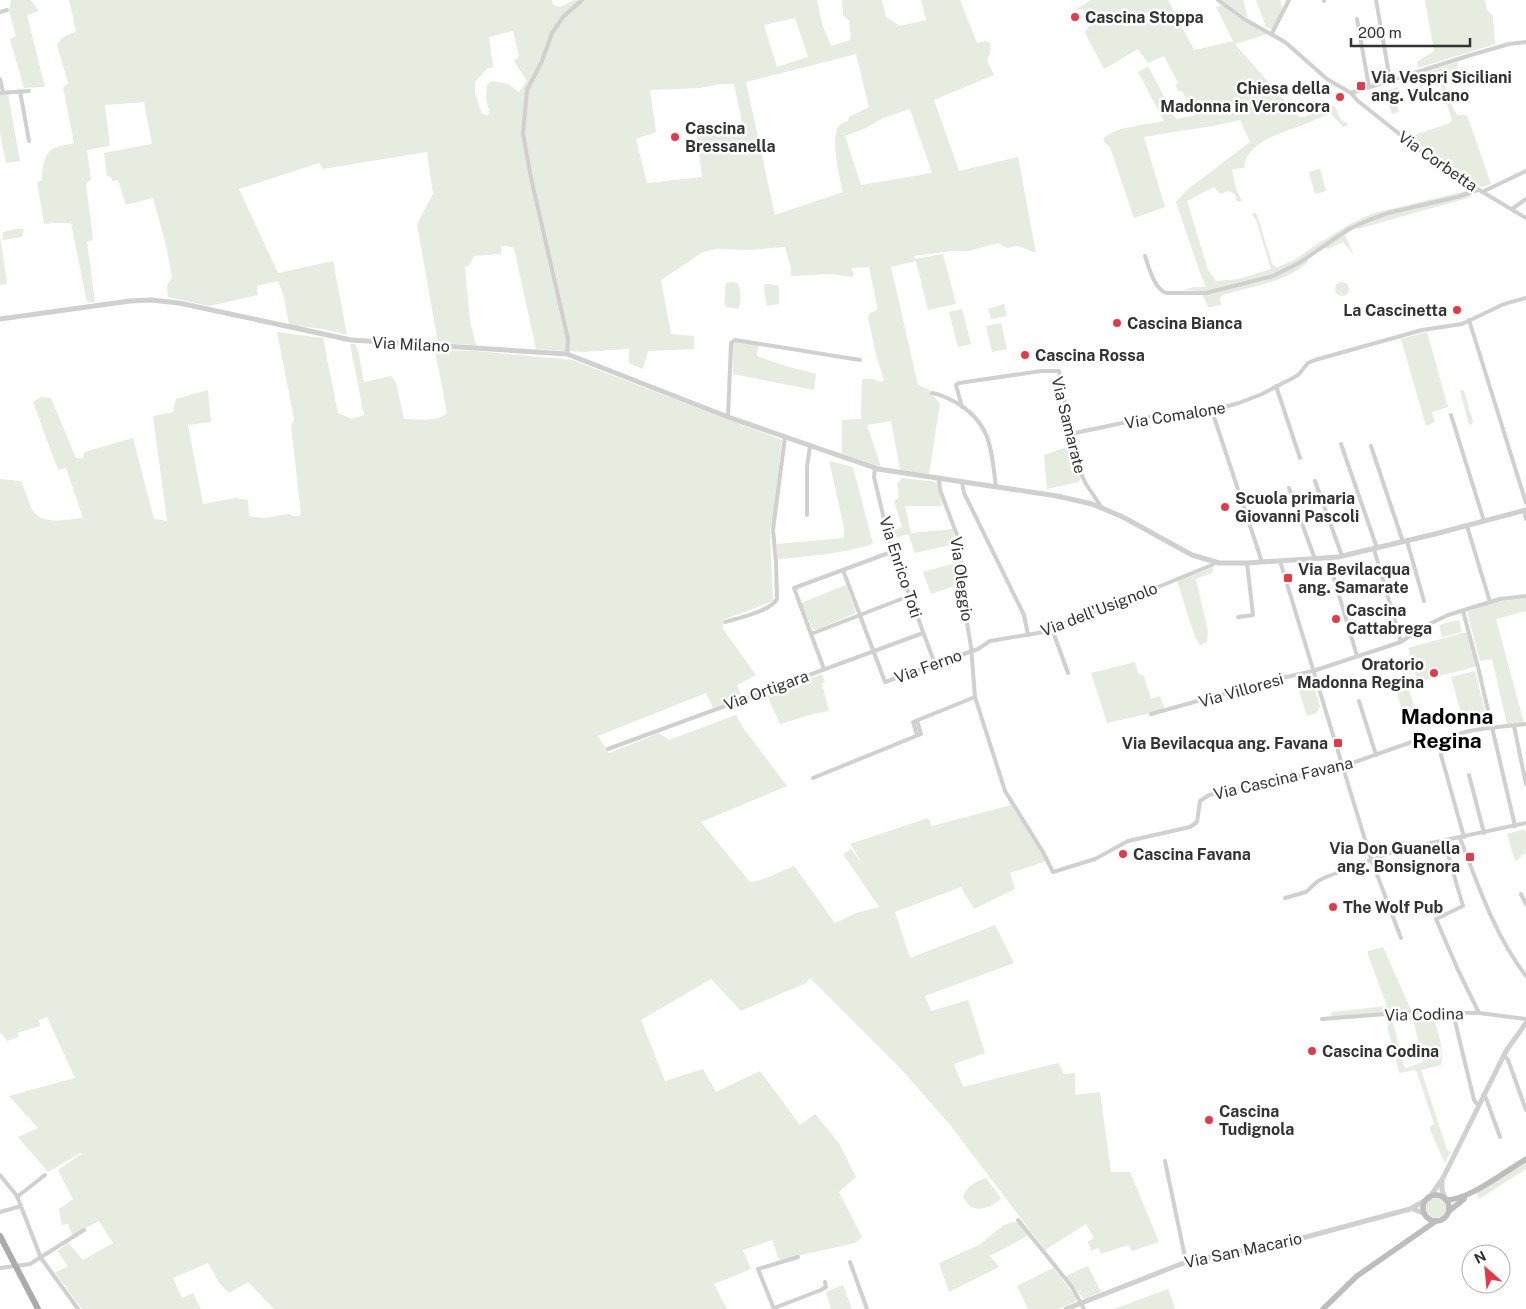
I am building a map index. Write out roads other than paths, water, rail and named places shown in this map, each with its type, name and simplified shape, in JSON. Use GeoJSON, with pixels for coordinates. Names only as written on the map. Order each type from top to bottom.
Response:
{"type":"FeatureCollection","features":[{"type":"Feature","properties":{"kind":"main road"},"geometry":{"type":"LineString","coordinates":[[1416,1235],[1423,1224],[1424,1206],[1427,1199],[1435,1195],[1455,1200],[1469,1194],[1526,1159]]}},
{"type":"Feature","properties":{"kind":"main road"},"geometry":{"type":"LineString","coordinates":[[1323,1309],[1357,1276],[1436,1221],[1444,1218],[1449,1211],[1469,1194]]}},
{"type":"Feature","properties":{"kind":"main road"},"geometry":{"type":"LineString","coordinates":[[1445,1199],[1449,1205],[1449,1211]]}},
{"type":"Feature","properties":{"kind":"main road"},"geometry":{"type":"LineString","coordinates":[[1425,1214],[1431,1220],[1436,1221]]}},
{"type":"Feature","properties":{"kind":"main road"},"geometry":{"type":"LineString","coordinates":[[0,1236],[38,1309]]}},
{"type":"Feature","properties":{"kind":"street"},"geometry":{"type":"LineString","coordinates":[[567,354],[568,339],[531,178],[523,134],[527,90],[542,61],[552,33],[563,17],[582,0]]}},
{"type":"Feature","properties":{"kind":"street"},"geometry":{"type":"LineString","coordinates":[[1218,0],[1244,19],[1272,33],[1290,0]]}},
{"type":"Feature","properties":{"kind":"street"},"geometry":{"type":"LineString","coordinates":[[1282,0],[1285,8]]}},
{"type":"Feature","properties":{"kind":"street"},"geometry":{"type":"LineString","coordinates":[[1376,0],[1390,80]]}},
{"type":"Feature","properties":{"kind":"street"},"geometry":{"type":"LineString","coordinates":[[0,12],[7,10]]}},
{"type":"Feature","properties":{"kind":"street"},"geometry":{"type":"LineString","coordinates":[[1356,19],[1369,87]]}},
{"type":"Feature","properties":{"kind":"street","name":"Via Corbetta"},"geometry":{"type":"LineString","coordinates":[[1272,33],[1292,47],[1327,80],[1353,95],[1441,167],[1526,218]]}},
{"type":"Feature","properties":{"kind":"street"},"geometry":{"type":"LineString","coordinates":[[1353,95],[1369,87],[1490,49],[1526,42]]}},
{"type":"Feature","properties":{"kind":"street"},"geometry":{"type":"LineString","coordinates":[[0,79],[2,92],[29,90]]}},
{"type":"Feature","properties":{"kind":"street"},"geometry":{"type":"LineString","coordinates":[[20,91],[29,141]]}},
{"type":"Feature","properties":{"kind":"street"},"geometry":{"type":"LineString","coordinates":[[1145,256],[1154,279],[1162,292],[1206,293],[1260,281],[1286,271],[1349,228],[1369,220],[1388,213],[1480,191],[1526,172]]}},
{"type":"Feature","properties":{"kind":"street"},"geometry":{"type":"LineString","coordinates":[[1512,209],[1526,199]]}},
{"type":"Feature","properties":{"kind":"street","name":"Via Comalone"},"geometry":{"type":"LineString","coordinates":[[1070,435],[1160,415],[1212,411],[1249,400],[1298,375],[1308,363],[1315,360],[1422,330],[1462,324],[1504,304],[1526,298]]}},
{"type":"Feature","properties":{"kind":"street","name":"Via Milano"},"geometry":{"type":"LineString","coordinates":[[0,320],[130,301],[158,300],[330,337],[396,344],[508,349],[567,354],[728,417],[884,470]]}},
{"type":"Feature","properties":{"kind":"street"},"geometry":{"type":"LineString","coordinates":[[1469,320],[1526,503]]}},
{"type":"Feature","properties":{"kind":"street"},"geometry":{"type":"LineString","coordinates":[[728,417],[731,343],[735,340],[860,360]]}},
{"type":"Feature","properties":{"kind":"street","name":"Via Samarate"},"geometry":{"type":"LineString","coordinates":[[962,407],[956,385],[959,383],[1056,370],[1060,372],[1070,435],[1081,475],[1102,508]]}},
{"type":"Feature","properties":{"kind":"street"},"geometry":{"type":"LineString","coordinates":[[1276,386],[1300,458]]}},
{"type":"Feature","properties":{"kind":"street"},"geometry":{"type":"LineString","coordinates":[[932,393],[945,397],[962,407],[979,421],[986,432],[996,487]]}},
{"type":"Feature","properties":{"kind":"street"},"geometry":{"type":"LineString","coordinates":[[1212,411],[1262,562]]}},
{"type":"Feature","properties":{"kind":"street"},"geometry":{"type":"LineString","coordinates":[[1451,415],[1484,521]]}},
{"type":"Feature","properties":{"kind":"street"},"geometry":{"type":"LineString","coordinates":[[725,622],[767,608],[777,600],[773,530],[785,437]]}},
{"type":"Feature","properties":{"kind":"street"},"geometry":{"type":"LineString","coordinates":[[1341,444],[1376,548],[1401,642]]}},
{"type":"Feature","properties":{"kind":"street"},"geometry":{"type":"LineString","coordinates":[[807,515],[807,467],[810,446]]}},
{"type":"Feature","properties":{"kind":"street"},"geometry":{"type":"LineString","coordinates":[[1371,446],[1424,601]]}},
{"type":"Feature","properties":{"kind":"street","name":"Via Enrico Toti"},"geometry":{"type":"LineString","coordinates":[[875,468],[874,477],[887,532],[935,664]]}},
{"type":"Feature","properties":{"kind":"street","name":"Via Samarate"},"geometry":{"type":"LineString","coordinates":[[884,470],[1065,498],[1102,508],[1188,553],[1215,562],[1246,563],[1328,558],[1467,526],[1525,510],[1526,519]]}},
{"type":"Feature","properties":{"kind":"street","name":"Via Oleggio"},"geometry":{"type":"LineString","coordinates":[[939,479],[940,490],[957,535],[971,651]]}},
{"type":"Feature","properties":{"kind":"street"},"geometry":{"type":"LineString","coordinates":[[1315,481],[1342,556]]}},
{"type":"Feature","properties":{"kind":"street"},"geometry":{"type":"LineString","coordinates":[[962,482],[964,492],[1024,615],[1028,635]]}},
{"type":"Feature","properties":{"kind":"street"},"geometry":{"type":"LineString","coordinates":[[1289,488],[1315,559]]}},
{"type":"Feature","properties":{"kind":"street"},"geometry":{"type":"LineString","coordinates":[[1467,526],[1490,602]]}},
{"type":"Feature","properties":{"kind":"street"},"geometry":{"type":"LineString","coordinates":[[824,669],[794,588],[894,552]]}},
{"type":"Feature","properties":{"kind":"street"},"geometry":{"type":"LineString","coordinates":[[1328,558],[1357,656]]}},
{"type":"Feature","properties":{"kind":"street"},"geometry":{"type":"LineString","coordinates":[[1280,561],[1371,860],[1401,938]]}},
{"type":"Feature","properties":{"kind":"street","name":"Via dell'Usignolo"},"geometry":{"type":"LineString","coordinates":[[971,651],[979,649],[990,641],[1042,633],[1212,565],[1215,562]]}},
{"type":"Feature","properties":{"kind":"street"},"geometry":{"type":"LineString","coordinates":[[1238,617],[1253,615],[1246,563]]}},
{"type":"Feature","properties":{"kind":"street"},"geometry":{"type":"LineString","coordinates":[[843,570],[873,651]]}},
{"type":"Feature","properties":{"kind":"street"},"geometry":{"type":"LineString","coordinates":[[811,634],[910,596]]}},
{"type":"Feature","properties":{"kind":"street","name":"Via Villoresi"},"geometry":{"type":"LineString","coordinates":[[1152,714],[1280,678],[1313,671],[1401,642],[1439,619],[1490,602],[1526,596]]}},
{"type":"Feature","properties":{"kind":"street"},"geometry":{"type":"LineString","coordinates":[[1463,611],[1491,720],[1491,728],[1515,826]]}},
{"type":"Feature","properties":{"kind":"street"},"geometry":{"type":"LineString","coordinates":[[1052,629],[1068,673]]}},
{"type":"Feature","properties":{"kind":"street","name":"Via Ortigara"},"geometry":{"type":"LineString","coordinates":[[608,749],[923,632]]}},
{"type":"Feature","properties":{"kind":"street","name":"Via Ferno"},"geometry":{"type":"LineString","coordinates":[[873,651],[885,682],[971,651]]}},
{"type":"Feature","properties":{"kind":"street"},"geometry":{"type":"LineString","coordinates":[[813,778],[921,733],[917,721],[975,697],[971,651]]}},
{"type":"Feature","properties":{"kind":"street","name":"Via Cascina Favana"},"geometry":{"type":"LineString","coordinates":[[975,697],[1006,791],[1043,852],[1052,872],[1101,856],[1128,841],[1190,827],[1198,822],[1200,801],[1209,795],[1343,766],[1420,739]]}},
{"type":"Feature","properties":{"kind":"street"},"geometry":{"type":"LineString","coordinates":[[1359,701],[1376,755]]}},
{"type":"Feature","properties":{"kind":"street"},"geometry":{"type":"LineString","coordinates":[[1526,724],[1464,733],[1446,741],[1442,747],[1441,755],[1462,837],[1481,891],[1509,951],[1526,976]]}},
{"type":"Feature","properties":{"kind":"street"},"geometry":{"type":"LineString","coordinates":[[1514,726],[1526,784]]}},
{"type":"Feature","properties":{"kind":"street"},"geometry":{"type":"LineString","coordinates":[[1469,775],[1484,833]]}},
{"type":"Feature","properties":{"kind":"street"},"geometry":{"type":"LineString","coordinates":[[1284,898],[1306,892],[1322,879],[1398,850],[1525,823],[1526,829]]}},
{"type":"Feature","properties":{"kind":"street"},"geometry":{"type":"LineString","coordinates":[[1444,841],[1463,906],[1436,919],[1479,1013]]}},
{"type":"Feature","properties":{"kind":"street"},"geometry":{"type":"LineString","coordinates":[[1521,894],[1526,904]]}},
{"type":"Feature","properties":{"kind":"street","name":"Via Codina"},"geometry":{"type":"LineString","coordinates":[[1322,1019],[1389,1013],[1479,1013],[1526,1021]]}},
{"type":"Feature","properties":{"kind":"street"},"geometry":{"type":"LineString","coordinates":[[1453,1013],[1474,1100],[1478,1105]]}},
{"type":"Feature","properties":{"kind":"street"},"geometry":{"type":"LineString","coordinates":[[1427,1199],[1443,1178],[1504,1054],[1526,1021]]}},
{"type":"Feature","properties":{"kind":"street"},"geometry":{"type":"LineString","coordinates":[[1504,1054],[1508,1060],[1526,1110]]}},
{"type":"Feature","properties":{"kind":"street"},"geometry":{"type":"LineString","coordinates":[[1484,1095],[1500,1137]]}},
{"type":"Feature","properties":{"kind":"street"},"geometry":{"type":"LineString","coordinates":[[1165,1161],[1186,1262]]}},
{"type":"Feature","properties":{"kind":"street"},"geometry":{"type":"LineString","coordinates":[[0,1175],[17,1197],[41,1258],[78,1309]]}},
{"type":"Feature","properties":{"kind":"street"},"geometry":{"type":"LineString","coordinates":[[17,1197],[45,1175]]}},
{"type":"Feature","properties":{"kind":"street"},"geometry":{"type":"LineString","coordinates":[[1443,1178],[1442,1188],[1445,1199]]}},
{"type":"Feature","properties":{"kind":"street","name":"Via San Macario"},"geometry":{"type":"LineString","coordinates":[[1066,1309],[1186,1262],[1306,1237],[1410,1209],[1427,1199]]}},
{"type":"Feature","properties":{"kind":"street"},"geometry":{"type":"LineString","coordinates":[[0,1212],[21,1206]]}},
{"type":"Feature","properties":{"kind":"street"},"geometry":{"type":"LineString","coordinates":[[1410,1209],[1418,1210],[1425,1214]]}},
{"type":"Feature","properties":{"kind":"street"},"geometry":{"type":"LineString","coordinates":[[1018,1220],[1072,1287],[1084,1309]]}},
{"type":"Feature","properties":{"kind":"street"},"geometry":{"type":"LineString","coordinates":[[0,1268],[30,1264],[84,1230]]}},
{"type":"Feature","properties":{"kind":"street"},"geometry":{"type":"LineString","coordinates":[[798,1257],[758,1269],[774,1308],[826,1287],[825,1282]]}},
{"type":"Feature","properties":{"kind":"street"},"geometry":{"type":"LineString","coordinates":[[850,1262],[867,1309]]}},
{"type":"Feature","properties":{"kind":"place","name":"Cascina Stoppa"},"geometry":{"type":"Point","coordinates":[1075,17]}},
{"type":"Feature","properties":{"kind":"place","name":"Via Vespri Siciliani ang. Vulcano"},"geometry":{"type":"Point","coordinates":[1361,86]}},
{"type":"Feature","properties":{"kind":"place","name":"Chiesa della Madonna in Veroncora"},"geometry":{"type":"Point","coordinates":[1340,97]}},
{"type":"Feature","properties":{"kind":"place","name":"Cascina Bressanella"},"geometry":{"type":"Point","coordinates":[675,137]}},
{"type":"Feature","properties":{"kind":"place","name":"La Cascinetta"},"geometry":{"type":"Point","coordinates":[1457,310]}},
{"type":"Feature","properties":{"kind":"place","name":"Cascina Bianca"},"geometry":{"type":"Point","coordinates":[1117,323]}},
{"type":"Feature","properties":{"kind":"place","name":"Cascina Rossa"},"geometry":{"type":"Point","coordinates":[1025,355]}},
{"type":"Feature","properties":{"kind":"place","name":"Scuola primaria Giovanni Pascoli"},"geometry":{"type":"Point","coordinates":[1225,507]}},
{"type":"Feature","properties":{"kind":"place","name":"Via Bevilacqua ang. Samarate"},"geometry":{"type":"Point","coordinates":[1288,578]}},
{"type":"Feature","properties":{"kind":"place","name":"Cascina Cattabrega"},"geometry":{"type":"Point","coordinates":[1336,619]}},
{"type":"Feature","properties":{"kind":"place","name":"Oratorio Madonna Regina"},"geometry":{"type":"Point","coordinates":[1434,673]}},
{"type":"Feature","properties":{"kind":"place","name":"Via Bevilacqua ang. Favana"},"geometry":{"type":"Point","coordinates":[1338,743]}},
{"type":"Feature","properties":{"kind":"place","name":"Cascina Favana"},"geometry":{"type":"Point","coordinates":[1123,854]}},
{"type":"Feature","properties":{"kind":"place","name":"Via Don Guanella ang. Bonsignora"},"geometry":{"type":"Point","coordinates":[1470,857]}},
{"type":"Feature","properties":{"kind":"place","name":"The Wolf Pub"},"geometry":{"type":"Point","coordinates":[1333,907]}},
{"type":"Feature","properties":{"kind":"place","name":"Cascina Codina"},"geometry":{"type":"Point","coordinates":[1312,1051]}},
{"type":"Feature","properties":{"kind":"place","name":"Cascina Tudignola"},"geometry":{"type":"Point","coordinates":[1209,1120]}},
{"type":"Feature","properties":{"kind":"district","name":"Madonna Regina"},"geometry":{"type":"Point","coordinates":[1447,729]}}]}
